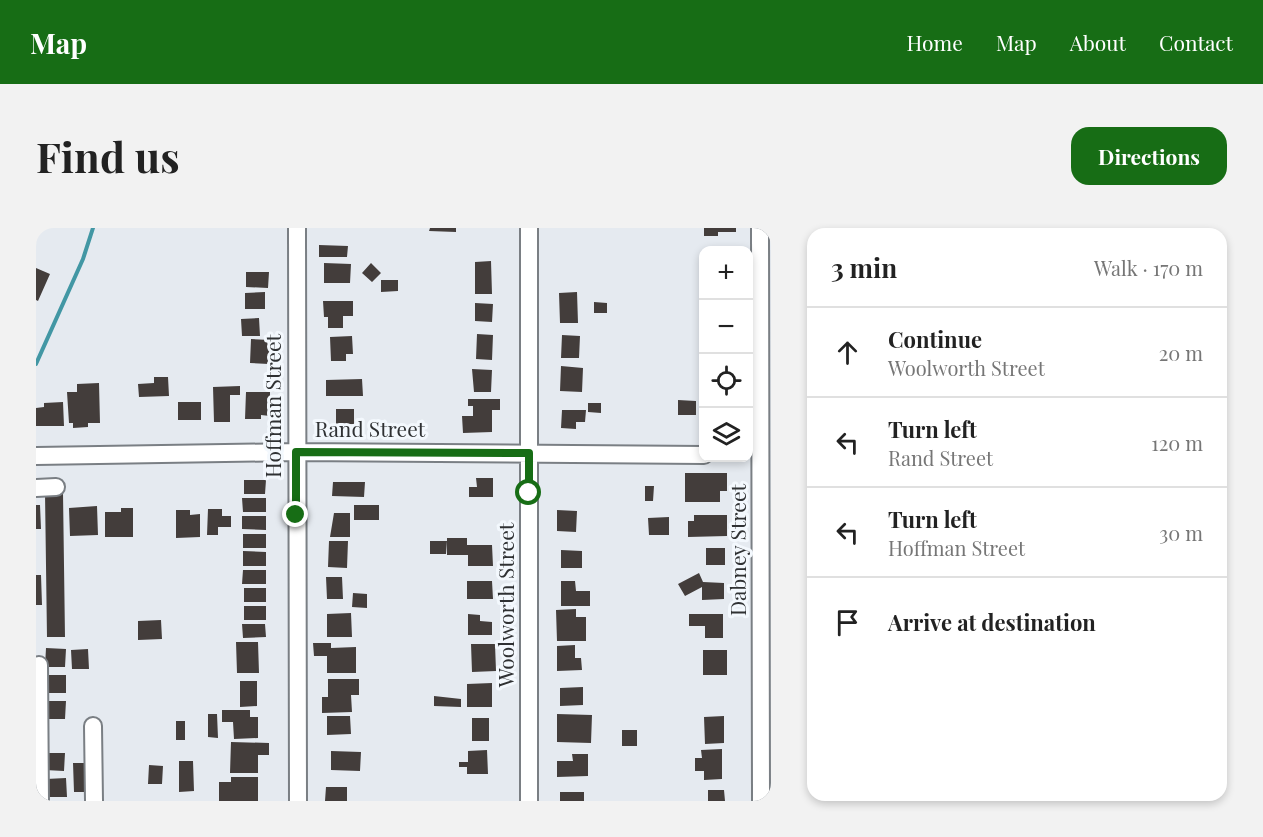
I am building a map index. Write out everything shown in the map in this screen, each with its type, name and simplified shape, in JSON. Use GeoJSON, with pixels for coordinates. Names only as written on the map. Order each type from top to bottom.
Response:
{"type":"FeatureCollection","features":[{"type":"Feature","properties":{"kind":"street","name":"Hoffman Street"},"geometry":{"type":"LineString","coordinates":[[297,228],[298,801]]}},
{"type":"Feature","properties":{"kind":"street","name":"Woolworth Street"},"geometry":{"type":"LineString","coordinates":[[529,228],[529,801]]}},
{"type":"Feature","properties":{"kind":"street","name":"Dabney Street"},"geometry":{"type":"LineString","coordinates":[[760,228],[761,801]]}},
{"type":"Feature","properties":{"kind":"street","name":"Rand Street"},"geometry":{"type":"LineString","coordinates":[[36,456],[296,452],[699,455]]}},
{"type":"Feature","properties":{"kind":"street"},"geometry":{"type":"LineString","coordinates":[[36,488],[56,487]]}},
{"type":"Feature","properties":{"kind":"street"},"geometry":{"type":"LineString","coordinates":[[39,665],[40,801]]}},
{"type":"Feature","properties":{"kind":"street"},"geometry":{"type":"LineString","coordinates":[[93,726],[94,801]]}},
{"type":"Feature","properties":{"kind":"building"},"geometry":{"type":"Polygon","coordinates":[[[430,228],[456,228],[456,232],[429,231],[430,228]]]}},
{"type":"Feature","properties":{"kind":"building"},"geometry":{"type":"Polygon","coordinates":[[[704,228],[736,228],[736,232],[718,232],[718,236],[704,236],[704,228]]]}},
{"type":"Feature","properties":{"kind":"building"},"geometry":{"type":"Polygon","coordinates":[[[319,245],[348,246],[347,257],[319,257],[319,245]]]}},
{"type":"Feature","properties":{"kind":"building"},"geometry":{"type":"Polygon","coordinates":[[[491,261],[492,294],[475,294],[475,262],[491,261]]]}},
{"type":"Feature","properties":{"kind":"building"},"geometry":{"type":"Polygon","coordinates":[[[324,263],[351,264],[350,283],[324,283],[324,263]]]}},
{"type":"Feature","properties":{"kind":"building"},"geometry":{"type":"Polygon","coordinates":[[[371,263],[381,273],[372,282],[362,273],[371,263]]]}},
{"type":"Feature","properties":{"kind":"building"},"geometry":{"type":"Polygon","coordinates":[[[36,268],[50,274],[38,301],[36,300],[36,268]]]}},
{"type":"Feature","properties":{"kind":"building"},"geometry":{"type":"Polygon","coordinates":[[[246,272],[269,272],[268,288],[246,287],[246,272]]]}},
{"type":"Feature","properties":{"kind":"building"},"geometry":{"type":"Polygon","coordinates":[[[381,280],[398,280],[398,291],[381,292],[381,280]]]}},
{"type":"Feature","properties":{"kind":"building"},"geometry":{"type":"Polygon","coordinates":[[[265,292],[265,309],[245,309],[245,293],[265,292]]]}},
{"type":"Feature","properties":{"kind":"building"},"geometry":{"type":"Polygon","coordinates":[[[577,292],[578,323],[560,323],[559,293],[577,292]]]}},
{"type":"Feature","properties":{"kind":"building"},"geometry":{"type":"Polygon","coordinates":[[[323,301],[353,301],[353,316],[343,316],[343,328],[328,328],[328,317],[324,317],[323,301]]]}},
{"type":"Feature","properties":{"kind":"building"},"geometry":{"type":"Polygon","coordinates":[[[594,302],[607,303],[607,313],[594,313],[594,302]]]}},
{"type":"Feature","properties":{"kind":"building"},"geometry":{"type":"Polygon","coordinates":[[[475,303],[493,304],[492,322],[475,321],[475,303]]]}},
{"type":"Feature","properties":{"kind":"building"},"geometry":{"type":"Polygon","coordinates":[[[259,318],[260,336],[242,336],[241,319],[259,318]]]}},
{"type":"Feature","properties":{"kind":"building"},"geometry":{"type":"Polygon","coordinates":[[[477,334],[493,335],[492,360],[476,359],[477,334]]]}},
{"type":"Feature","properties":{"kind":"building"},"geometry":{"type":"Polygon","coordinates":[[[562,335],[580,336],[579,358],[561,358],[562,335]]]}},
{"type":"Feature","properties":{"kind":"building"},"geometry":{"type":"Polygon","coordinates":[[[352,336],[353,354],[346,354],[346,361],[331,361],[330,337],[352,336]]]}},
{"type":"Feature","properties":{"kind":"building"},"geometry":{"type":"Polygon","coordinates":[[[251,339],[270,340],[269,364],[250,363],[251,339]]]}},
{"type":"Feature","properties":{"kind":"building"},"geometry":{"type":"Polygon","coordinates":[[[561,366],[583,368],[582,392],[560,391],[561,366]]]}},
{"type":"Feature","properties":{"kind":"building"},"geometry":{"type":"Polygon","coordinates":[[[472,369],[492,370],[491,392],[474,392],[472,369]]]}},
{"type":"Feature","properties":{"kind":"building"},"geometry":{"type":"Polygon","coordinates":[[[154,377],[168,377],[169,396],[139,397],[138,384],[154,383],[154,377]]]}},
{"type":"Feature","properties":{"kind":"building"},"geometry":{"type":"Polygon","coordinates":[[[362,379],[363,396],[326,396],[326,380],[362,379]]]}},
{"type":"Feature","properties":{"kind":"building"},"geometry":{"type":"Polygon","coordinates":[[[99,383],[100,423],[88,423],[88,427],[73,428],[73,423],[69,423],[67,392],[77,392],[77,384],[99,383]]]}},
{"type":"Feature","properties":{"kind":"building"},"geometry":{"type":"Polygon","coordinates":[[[240,386],[240,395],[230,395],[230,422],[214,422],[213,387],[240,386]]]}},
{"type":"Feature","properties":{"kind":"building"},"geometry":{"type":"Polygon","coordinates":[[[246,392],[270,392],[270,416],[261,415],[261,419],[245,419],[246,392]]]}},
{"type":"Feature","properties":{"kind":"building"},"geometry":{"type":"Polygon","coordinates":[[[468,399],[500,399],[500,410],[492,410],[492,432],[463,433],[462,416],[473,416],[473,406],[468,406],[468,399]]]}},
{"type":"Feature","properties":{"kind":"building"},"geometry":{"type":"Polygon","coordinates":[[[678,400],[696,401],[696,415],[678,415],[678,400]]]}},
{"type":"Feature","properties":{"kind":"building"},"geometry":{"type":"Polygon","coordinates":[[[63,402],[64,426],[36,426],[36,408],[44,407],[44,403],[63,402]]]}},
{"type":"Feature","properties":{"kind":"building"},"geometry":{"type":"Polygon","coordinates":[[[178,402],[201,402],[201,420],[178,420],[178,402]]]}},
{"type":"Feature","properties":{"kind":"building"},"geometry":{"type":"Polygon","coordinates":[[[588,403],[601,403],[601,413],[588,412],[588,403]]]}},
{"type":"Feature","properties":{"kind":"building"},"geometry":{"type":"Polygon","coordinates":[[[336,409],[354,409],[354,424],[336,424],[336,409]]]}},
{"type":"Feature","properties":{"kind":"building"},"geometry":{"type":"Polygon","coordinates":[[[562,410],[586,410],[585,422],[576,422],[576,429],[561,428],[562,410]]]}},
{"type":"Feature","properties":{"kind":"building"},"geometry":{"type":"Polygon","coordinates":[[[685,473],[727,473],[727,491],[720,491],[720,502],[685,502],[685,473]]]}},
{"type":"Feature","properties":{"kind":"building"},"geometry":{"type":"Polygon","coordinates":[[[476,478],[493,478],[493,497],[469,497],[469,487],[477,487],[476,478]]]}},
{"type":"Feature","properties":{"kind":"building"},"geometry":{"type":"Polygon","coordinates":[[[244,480],[266,480],[265,494],[244,494],[244,480]]]}},
{"type":"Feature","properties":{"kind":"building"},"geometry":{"type":"Polygon","coordinates":[[[333,482],[365,482],[364,497],[332,496],[333,482]]]}},
{"type":"Feature","properties":{"kind":"building"},"geometry":{"type":"Polygon","coordinates":[[[645,486],[654,486],[653,501],[645,501],[645,486]]]}},
{"type":"Feature","properties":{"kind":"building"},"geometry":{"type":"Polygon","coordinates":[[[45,493],[63,493],[65,637],[47,637],[45,493]]]}},
{"type":"Feature","properties":{"kind":"building"},"geometry":{"type":"Polygon","coordinates":[[[242,498],[266,498],[266,512],[243,512],[242,498]]]}},
{"type":"Feature","properties":{"kind":"building"},"geometry":{"type":"Polygon","coordinates":[[[36,505],[40,505],[41,529],[36,529],[36,505]]]}},
{"type":"Feature","properties":{"kind":"building"},"geometry":{"type":"Polygon","coordinates":[[[354,505],[379,505],[379,520],[354,520],[354,505]]]}},
{"type":"Feature","properties":{"kind":"building"},"geometry":{"type":"Polygon","coordinates":[[[97,506],[98,535],[70,536],[69,508],[97,506]]]}},
{"type":"Feature","properties":{"kind":"building"},"geometry":{"type":"Polygon","coordinates":[[[121,508],[133,508],[133,537],[105,537],[105,512],[121,512],[121,508]]]}},
{"type":"Feature","properties":{"kind":"building"},"geometry":{"type":"Polygon","coordinates":[[[208,509],[222,509],[222,516],[231,516],[231,527],[218,527],[218,535],[207,535],[208,509]]]}},
{"type":"Feature","properties":{"kind":"building"},"geometry":{"type":"Polygon","coordinates":[[[176,510],[190,510],[190,515],[200,514],[200,537],[176,538],[176,510]]]}},
{"type":"Feature","properties":{"kind":"building"},"geometry":{"type":"Polygon","coordinates":[[[557,510],[577,511],[576,532],[557,531],[557,510]]]}},
{"type":"Feature","properties":{"kind":"building"},"geometry":{"type":"Polygon","coordinates":[[[334,513],[350,513],[350,537],[330,537],[334,513]]]}},
{"type":"Feature","properties":{"kind":"building"},"geometry":{"type":"Polygon","coordinates":[[[694,515],[727,515],[727,536],[688,537],[688,521],[694,521],[694,515]]]}},
{"type":"Feature","properties":{"kind":"building"},"geometry":{"type":"Polygon","coordinates":[[[242,516],[266,516],[266,530],[242,529],[242,516]]]}},
{"type":"Feature","properties":{"kind":"building"},"geometry":{"type":"Polygon","coordinates":[[[669,517],[669,535],[649,535],[648,518],[669,517]]]}},
{"type":"Feature","properties":{"kind":"building"},"geometry":{"type":"Polygon","coordinates":[[[243,534],[266,534],[266,548],[243,548],[243,534]]]}},
{"type":"Feature","properties":{"kind":"building"},"geometry":{"type":"Polygon","coordinates":[[[447,538],[467,538],[467,545],[492,545],[493,566],[468,566],[468,555],[447,555],[447,538]]]}},
{"type":"Feature","properties":{"kind":"building"},"geometry":{"type":"Polygon","coordinates":[[[329,541],[348,541],[347,568],[328,567],[329,541]]]}},
{"type":"Feature","properties":{"kind":"building"},"geometry":{"type":"Polygon","coordinates":[[[430,541],[447,541],[446,554],[430,554],[430,541]]]}},
{"type":"Feature","properties":{"kind":"building"},"geometry":{"type":"Polygon","coordinates":[[[706,548],[725,548],[725,565],[706,565],[706,548]]]}},
{"type":"Feature","properties":{"kind":"building"},"geometry":{"type":"Polygon","coordinates":[[[561,550],[582,551],[582,568],[561,568],[561,550]]]}},
{"type":"Feature","properties":{"kind":"building"},"geometry":{"type":"Polygon","coordinates":[[[243,551],[266,552],[266,566],[243,566],[243,551]]]}},
{"type":"Feature","properties":{"kind":"building"},"geometry":{"type":"Polygon","coordinates":[[[243,570],[266,570],[266,584],[242,584],[243,570]]]}},
{"type":"Feature","properties":{"kind":"building"},"geometry":{"type":"Polygon","coordinates":[[[699,573],[703,582],[724,583],[724,599],[702,600],[702,587],[685,596],[678,584],[699,573]]]}},
{"type":"Feature","properties":{"kind":"building"},"geometry":{"type":"Polygon","coordinates":[[[36,575],[41,575],[42,605],[36,605],[36,575]]]}},
{"type":"Feature","properties":{"kind":"building"},"geometry":{"type":"Polygon","coordinates":[[[326,577],[342,577],[343,599],[327,599],[326,577]]]}},
{"type":"Feature","properties":{"kind":"building"},"geometry":{"type":"Polygon","coordinates":[[[467,581],[492,581],[493,599],[467,599],[467,581]]]}},
{"type":"Feature","properties":{"kind":"building"},"geometry":{"type":"Polygon","coordinates":[[[561,581],[575,581],[576,591],[590,591],[590,606],[561,606],[561,581]]]}},
{"type":"Feature","properties":{"kind":"building"},"geometry":{"type":"Polygon","coordinates":[[[244,588],[266,588],[266,602],[244,602],[244,588]]]}},
{"type":"Feature","properties":{"kind":"building"},"geometry":{"type":"Polygon","coordinates":[[[353,593],[367,594],[367,608],[352,607],[353,593]]]}},
{"type":"Feature","properties":{"kind":"building"},"geometry":{"type":"Polygon","coordinates":[[[244,606],[266,606],[266,620],[244,620],[244,606]]]}},
{"type":"Feature","properties":{"kind":"building"},"geometry":{"type":"Polygon","coordinates":[[[576,609],[576,617],[586,617],[586,641],[557,641],[556,610],[576,609]]]}},
{"type":"Feature","properties":{"kind":"building"},"geometry":{"type":"Polygon","coordinates":[[[351,613],[352,637],[327,637],[327,614],[351,613]]]}},
{"type":"Feature","properties":{"kind":"building"},"geometry":{"type":"Polygon","coordinates":[[[468,614],[480,615],[480,621],[492,622],[492,635],[468,635],[468,614]]]}},
{"type":"Feature","properties":{"kind":"building"},"geometry":{"type":"Polygon","coordinates":[[[689,614],[723,614],[723,638],[705,638],[705,626],[689,626],[689,614]]]}},
{"type":"Feature","properties":{"kind":"building"},"geometry":{"type":"Polygon","coordinates":[[[161,620],[162,639],[138,640],[138,621],[161,620]]]}},
{"type":"Feature","properties":{"kind":"building"},"geometry":{"type":"Polygon","coordinates":[[[242,624],[265,624],[266,637],[243,638],[242,624]]]}},
{"type":"Feature","properties":{"kind":"building"},"geometry":{"type":"Polygon","coordinates":[[[236,642],[258,642],[259,673],[237,673],[236,642]]]}},
{"type":"Feature","properties":{"kind":"building"},"geometry":{"type":"Polygon","coordinates":[[[313,643],[331,643],[331,648],[356,647],[356,673],[327,673],[327,656],[314,656],[313,643]]]}},
{"type":"Feature","properties":{"kind":"building"},"geometry":{"type":"Polygon","coordinates":[[[471,644],[495,644],[496,671],[472,672],[471,644]]]}},
{"type":"Feature","properties":{"kind":"building"},"geometry":{"type":"Polygon","coordinates":[[[575,645],[575,658],[581,658],[582,670],[557,671],[557,646],[575,645]]]}},
{"type":"Feature","properties":{"kind":"building"},"geometry":{"type":"Polygon","coordinates":[[[46,648],[66,649],[65,667],[45,667],[46,648]]]}},
{"type":"Feature","properties":{"kind":"building"},"geometry":{"type":"Polygon","coordinates":[[[88,649],[89,669],[72,669],[71,650],[88,649]]]}},
{"type":"Feature","properties":{"kind":"building"},"geometry":{"type":"Polygon","coordinates":[[[703,650],[727,650],[727,675],[703,675],[703,650]]]}},
{"type":"Feature","properties":{"kind":"building"},"geometry":{"type":"Polygon","coordinates":[[[46,675],[66,675],[66,693],[45,693],[46,675]]]}},
{"type":"Feature","properties":{"kind":"building"},"geometry":{"type":"Polygon","coordinates":[[[328,679],[359,679],[359,695],[351,695],[352,712],[322,713],[322,697],[328,697],[328,679]]]}},
{"type":"Feature","properties":{"kind":"building"},"geometry":{"type":"Polygon","coordinates":[[[240,681],[257,681],[257,706],[240,707],[240,681]]]}},
{"type":"Feature","properties":{"kind":"building"},"geometry":{"type":"Polygon","coordinates":[[[492,683],[492,707],[467,707],[467,684],[492,683]]]}},
{"type":"Feature","properties":{"kind":"building"},"geometry":{"type":"Polygon","coordinates":[[[583,687],[583,705],[560,706],[560,688],[583,687]]]}},
{"type":"Feature","properties":{"kind":"building"},"geometry":{"type":"Polygon","coordinates":[[[434,696],[461,699],[461,707],[434,706],[434,696]]]}},
{"type":"Feature","properties":{"kind":"building"},"geometry":{"type":"Polygon","coordinates":[[[46,701],[66,701],[65,719],[46,719],[46,701]]]}},
{"type":"Feature","properties":{"kind":"building"},"geometry":{"type":"Polygon","coordinates":[[[222,710],[250,710],[250,717],[258,717],[258,738],[234,739],[233,722],[222,722],[222,710]]]}},
{"type":"Feature","properties":{"kind":"building"},"geometry":{"type":"Polygon","coordinates":[[[208,714],[217,714],[218,738],[208,737],[208,714]]]}},
{"type":"Feature","properties":{"kind":"building"},"geometry":{"type":"Polygon","coordinates":[[[557,714],[592,715],[591,743],[557,742],[557,714]]]}},
{"type":"Feature","properties":{"kind":"building"},"geometry":{"type":"Polygon","coordinates":[[[327,716],[350,716],[351,734],[327,735],[327,716]]]}},
{"type":"Feature","properties":{"kind":"building"},"geometry":{"type":"Polygon","coordinates":[[[724,716],[724,743],[705,744],[704,717],[724,716]]]}},
{"type":"Feature","properties":{"kind":"building"},"geometry":{"type":"Polygon","coordinates":[[[472,718],[489,718],[489,741],[472,741],[472,718]]]}},
{"type":"Feature","properties":{"kind":"building"},"geometry":{"type":"Polygon","coordinates":[[[176,721],[185,721],[185,740],[176,740],[176,721]]]}},
{"type":"Feature","properties":{"kind":"building"},"geometry":{"type":"Polygon","coordinates":[[[622,730],[637,730],[637,746],[622,746],[622,730]]]}},
{"type":"Feature","properties":{"kind":"building"},"geometry":{"type":"Polygon","coordinates":[[[231,742],[269,743],[269,755],[258,755],[258,773],[230,773],[231,742]]]}},
{"type":"Feature","properties":{"kind":"building"},"geometry":{"type":"Polygon","coordinates":[[[722,749],[722,779],[704,780],[704,771],[695,771],[695,758],[702,758],[701,750],[722,749]]]}},
{"type":"Feature","properties":{"kind":"building"},"geometry":{"type":"Polygon","coordinates":[[[487,750],[488,774],[467,774],[467,767],[459,767],[459,762],[468,762],[468,751],[487,750]]]}},
{"type":"Feature","properties":{"kind":"building"},"geometry":{"type":"Polygon","coordinates":[[[331,751],[361,752],[360,771],[331,770],[331,751]]]}},
{"type":"Feature","properties":{"kind":"building"},"geometry":{"type":"Polygon","coordinates":[[[45,753],[65,753],[64,771],[45,770],[45,753]]]}},
{"type":"Feature","properties":{"kind":"building"},"geometry":{"type":"Polygon","coordinates":[[[572,754],[588,754],[588,776],[557,777],[557,761],[573,761],[572,754]]]}},
{"type":"Feature","properties":{"kind":"building"},"geometry":{"type":"Polygon","coordinates":[[[179,761],[193,761],[194,791],[179,792],[179,761]]]}},
{"type":"Feature","properties":{"kind":"building"},"geometry":{"type":"Polygon","coordinates":[[[73,763],[86,763],[87,792],[74,792],[73,763]]]}},
{"type":"Feature","properties":{"kind":"building"},"geometry":{"type":"Polygon","coordinates":[[[149,765],[163,766],[162,784],[148,784],[149,765]]]}},
{"type":"Feature","properties":{"kind":"building"},"geometry":{"type":"Polygon","coordinates":[[[231,777],[258,777],[258,801],[219,801],[219,782],[231,782],[231,777]]]}},
{"type":"Feature","properties":{"kind":"building"},"geometry":{"type":"Polygon","coordinates":[[[66,778],[67,797],[46,797],[46,779],[66,778]]]}},
{"type":"Feature","properties":{"kind":"building"},"geometry":{"type":"Polygon","coordinates":[[[326,787],[347,787],[347,801],[325,801],[326,787]]]}},
{"type":"Feature","properties":{"kind":"building"},"geometry":{"type":"Polygon","coordinates":[[[708,790],[724,790],[725,801],[708,801],[708,790]]]}},
{"type":"Feature","properties":{"kind":"building"},"geometry":{"type":"Polygon","coordinates":[[[560,792],[584,792],[584,801],[560,801],[560,792]]]}},
{"type":"Feature","properties":{"kind":"waterway"},"geometry":{"type":"LineString","coordinates":[[36,364],[83,259],[93,228]]}},
{"type":"Feature","properties":{"kind":"route"},"geometry":{"type":"LineString","coordinates":[[296,515],[296,452],[529,453],[529,493]]}}]}
